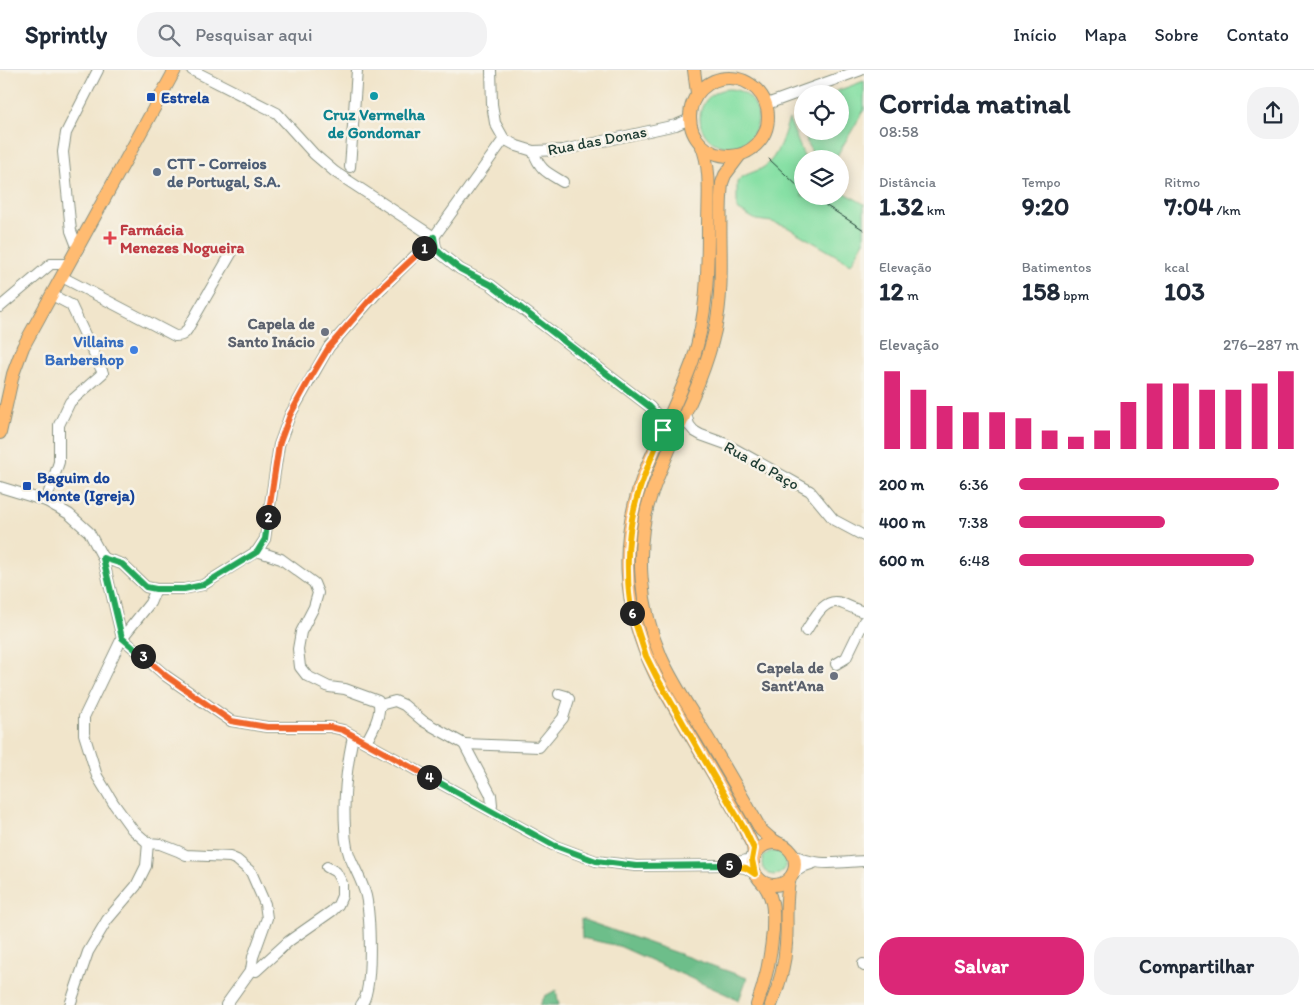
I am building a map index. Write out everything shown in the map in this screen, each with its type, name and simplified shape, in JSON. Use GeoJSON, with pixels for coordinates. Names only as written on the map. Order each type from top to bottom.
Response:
{"type":"FeatureCollection","features":[{"type":"Feature","properties":{"kind":"main road"},"geometry":{"type":"LineString","coordinates":[[0,433],[13,374],[23,348],[175,70]]}},
{"type":"Feature","properties":{"kind":"main road"},"geometry":{"type":"LineString","coordinates":[[694,70],[697,94]]}},
{"type":"Feature","properties":{"kind":"main road"},"geometry":{"type":"LineString","coordinates":[[701,144],[716,154],[727,156],[740,155],[751,150],[761,141],[767,130],[769,117],[767,104],[753,85],[738,75],[717,79],[706,85],[697,94],[690,110],[693,133],[701,144],[707,163],[708,278],[705,307],[693,360],[639,488],[628,534],[628,585],[631,609],[646,656],[739,818],[753,846],[753,867],[757,877],[767,888],[771,899],[773,924],[767,973],[757,1005]]}},
{"type":"Feature","properties":{"kind":"main road"},"geometry":{"type":"LineString","coordinates":[[740,155],[725,175],[722,183],[722,277],[716,328],[701,378],[661,468],[649,501],[644,523],[641,564],[642,584],[648,618],[662,658],[762,830],[770,838],[784,845],[792,853],[795,862],[786,902],[786,945],[782,970],[771,1005]]}},
{"type":"Feature","properties":{"kind":"main road"},"geometry":{"type":"LineString","coordinates":[[754,855],[764,844],[778,842]]}},
{"type":"Feature","properties":{"kind":"main road"},"geometry":{"type":"LineString","coordinates":[[757,877],[772,885],[780,884],[791,876]]}},
{"type":"Feature","properties":{"kind":"street"},"geometry":{"type":"LineString","coordinates":[[78,249],[71,231],[63,152],[66,133],[98,70]]}},
{"type":"Feature","properties":{"kind":"street"},"geometry":{"type":"LineString","coordinates":[[192,70],[276,113],[314,154],[335,172],[434,237],[436,248],[440,253],[460,269],[498,290],[650,407],[660,418],[663,430]]}},
{"type":"Feature","properties":{"kind":"street"},"geometry":{"type":"LineString","coordinates":[[350,167],[357,70]]}},
{"type":"Feature","properties":{"kind":"street"},"geometry":{"type":"LineString","coordinates":[[103,558],[122,564],[146,587],[184,589],[203,585],[257,552],[265,539],[279,445],[290,415],[308,382],[329,347],[375,294],[434,237],[504,139],[495,123],[492,104],[491,70]]}},
{"type":"Feature","properties":{"kind":"street"},"geometry":{"type":"LineString","coordinates":[[767,104],[861,70]]}},
{"type":"Feature","properties":{"kind":"street","name":"Rua das Donas"},"geometry":{"type":"LineString","coordinates":[[504,139],[533,151],[563,150],[676,125],[690,119]]}},
{"type":"Feature","properties":{"kind":"street"},"geometry":{"type":"LineString","coordinates":[[533,151],[537,164],[542,170],[563,182]]}},
{"type":"Feature","properties":{"kind":"street"},"geometry":{"type":"LineString","coordinates":[[62,277],[175,336],[180,336],[184,335],[232,252]]}},
{"type":"Feature","properties":{"kind":"street"},"geometry":{"type":"LineString","coordinates":[[0,308],[51,264],[69,264]]}},
{"type":"Feature","properties":{"kind":"street"},"geometry":{"type":"LineString","coordinates":[[46,502],[58,462],[58,425],[70,402],[103,373],[71,305],[52,295]]}},
{"type":"Feature","properties":{"kind":"street","name":"Rua do Paço"},"geometry":{"type":"LineString","coordinates":[[686,413],[689,425],[694,431],[726,444],[810,491],[834,520],[864,536]]}},
{"type":"Feature","properties":{"kind":"street"},"geometry":{"type":"LineString","coordinates":[[0,486],[46,502],[69,514],[89,532],[103,558],[122,638],[166,676],[231,721],[267,727],[330,727],[343,730],[553,845],[596,861],[636,866],[723,865],[746,868],[757,877]]}},
{"type":"Feature","properties":{"kind":"street"},"geometry":{"type":"LineString","coordinates":[[257,552],[281,559],[314,583],[318,592],[314,607],[301,632],[298,649],[300,667],[307,676],[329,687],[345,689],[378,701],[380,705],[377,718],[366,742]]}},
{"type":"Feature","properties":{"kind":"street"},"geometry":{"type":"LineString","coordinates":[[156,589],[150,603],[122,638],[84,717],[84,734],[97,776],[132,829],[148,843],[160,844],[186,855],[230,857],[251,872],[265,904],[267,918],[253,957],[251,970],[226,1005]]}},
{"type":"Feature","properties":{"kind":"street"},"geometry":{"type":"LineString","coordinates":[[806,631],[827,603],[833,601],[864,612]]}},
{"type":"Feature","properties":{"kind":"street"},"geometry":{"type":"LineString","coordinates":[[836,664],[846,658],[851,651],[864,621]]}},
{"type":"Feature","properties":{"kind":"street"},"geometry":{"type":"LineString","coordinates":[[380,705],[395,701],[404,705],[422,720],[464,744],[539,747],[562,718],[569,699],[559,694]]}},
{"type":"Feature","properties":{"kind":"street"},"geometry":{"type":"LineString","coordinates":[[353,736],[348,760],[345,826],[347,847],[352,864],[360,878],[368,912],[370,958],[366,997],[363,1005]]}},
{"type":"Feature","properties":{"kind":"street"},"geometry":{"type":"LineString","coordinates":[[464,744],[491,796],[491,810]]}},
{"type":"Feature","properties":{"kind":"street"},"geometry":{"type":"LineString","coordinates":[[70,1005],[88,952],[108,920],[136,886],[146,866],[148,843]]}},
{"type":"Feature","properties":{"kind":"street"},"geometry":{"type":"LineString","coordinates":[[792,853],[802,859],[818,863]]}},
{"type":"Feature","properties":{"kind":"street"},"geometry":{"type":"LineString","coordinates":[[723,865],[740,862],[754,855]]}},
{"type":"Feature","properties":{"kind":"street"},"geometry":{"type":"LineString","coordinates":[[791,876],[805,866],[818,863],[864,861]]}},
{"type":"Feature","properties":{"kind":"street"},"geometry":{"type":"LineString","coordinates":[[251,970],[256,971],[289,941],[332,911],[338,904],[342,896],[342,883],[336,872],[327,867]]}},
{"type":"Feature","properties":{"kind":"green space"},"geometry":{"type":"Polygon","coordinates":[[[864,81],[864,110],[849,135],[849,87],[864,81]]]}},
{"type":"Feature","properties":{"kind":"green space"},"geometry":{"type":"Polygon","coordinates":[[[729,89],[740,91],[753,102],[758,118],[756,129],[745,142],[729,147],[718,145],[705,134],[700,118],[702,107],[713,94],[729,89]]]}},
{"type":"Feature","properties":{"kind":"green space"},"geometry":{"type":"Polygon","coordinates":[[[789,119],[794,132],[794,140],[797,140],[801,150],[794,150],[794,205],[849,205],[849,195],[864,204],[864,241],[851,264],[787,227],[772,222],[756,220],[737,209],[737,182],[764,167],[780,145],[789,119]]]}},
{"type":"Feature","properties":{"kind":"green space"},"geometry":{"type":"Polygon","coordinates":[[[806,140],[846,140],[840,150],[811,150],[806,140]]]}},
{"type":"Feature","properties":{"kind":"green space"},"geometry":{"type":"Polygon","coordinates":[[[774,851],[782,855],[786,863],[782,871],[774,875],[766,871],[762,863],[766,855],[774,851]]]}},
{"type":"Feature","properties":{"kind":"green space"},"geometry":{"type":"Polygon","coordinates":[[[581,919],[747,978],[739,1000],[619,946],[582,938],[581,919]]]}},
{"type":"Feature","properties":{"kind":"green space"},"geometry":{"type":"Polygon","coordinates":[[[556,990],[559,1005],[540,1005],[545,996],[556,990]]]}},
{"type":"Feature","properties":{"kind":"tram line"},"geometry":{"type":"LineString","coordinates":[[769,159],[794,182]]}},
{"type":"Feature","properties":{"kind":"tram line"},"geometry":{"type":"LineString","coordinates":[[825,205],[864,230]]}},
{"type":"Feature","properties":{"kind":"place","name":"Cruz Vermelha de Gondomar"},"geometry":{"type":"Point","coordinates":[374,96]}},
{"type":"Feature","properties":{"kind":"place","name":"Estrela"},"geometry":{"type":"Point","coordinates":[151,97]}},
{"type":"Feature","properties":{"kind":"place","name":"CTT - Correios de Portugal, S.A."},"geometry":{"type":"Point","coordinates":[157,172]}},
{"type":"Feature","properties":{"kind":"place","name":"Farmácia Menezes Nogueira"},"geometry":{"type":"Point","coordinates":[110,238]}},
{"type":"Feature","properties":{"kind":"place","name":"Capela de Santo Inácio"},"geometry":{"type":"Point","coordinates":[325,332]}},
{"type":"Feature","properties":{"kind":"place","name":"Villains Barbershop"},"geometry":{"type":"Point","coordinates":[134,350]}},
{"type":"Feature","properties":{"kind":"place","name":"Baguim do Monte (Igreja)"},"geometry":{"type":"Point","coordinates":[27,486]}},
{"type":"Feature","properties":{"kind":"place","name":"Capela de Sant'Ana"},"geometry":{"type":"Point","coordinates":[834,676]}},
{"type":"Feature","properties":{"kind":"route"},"geometry":{"type":"LineString","coordinates":[[434,237],[436,248],[440,253],[460,269],[491,285],[505,295],[650,407],[660,418],[663,430],[639,488],[628,534],[628,585],[631,609],[646,656],[656,676],[713,772],[753,846],[754,855],[752,860],[755,874],[746,868],[723,865],[615,865],[572,853],[553,845],[343,730],[330,727],[267,727],[231,721],[166,676],[122,638],[103,558],[122,564],[146,587],[184,589],[203,585],[257,552],[265,539],[279,445],[290,415],[308,382],[329,347],[375,294],[434,237]]}}]}
